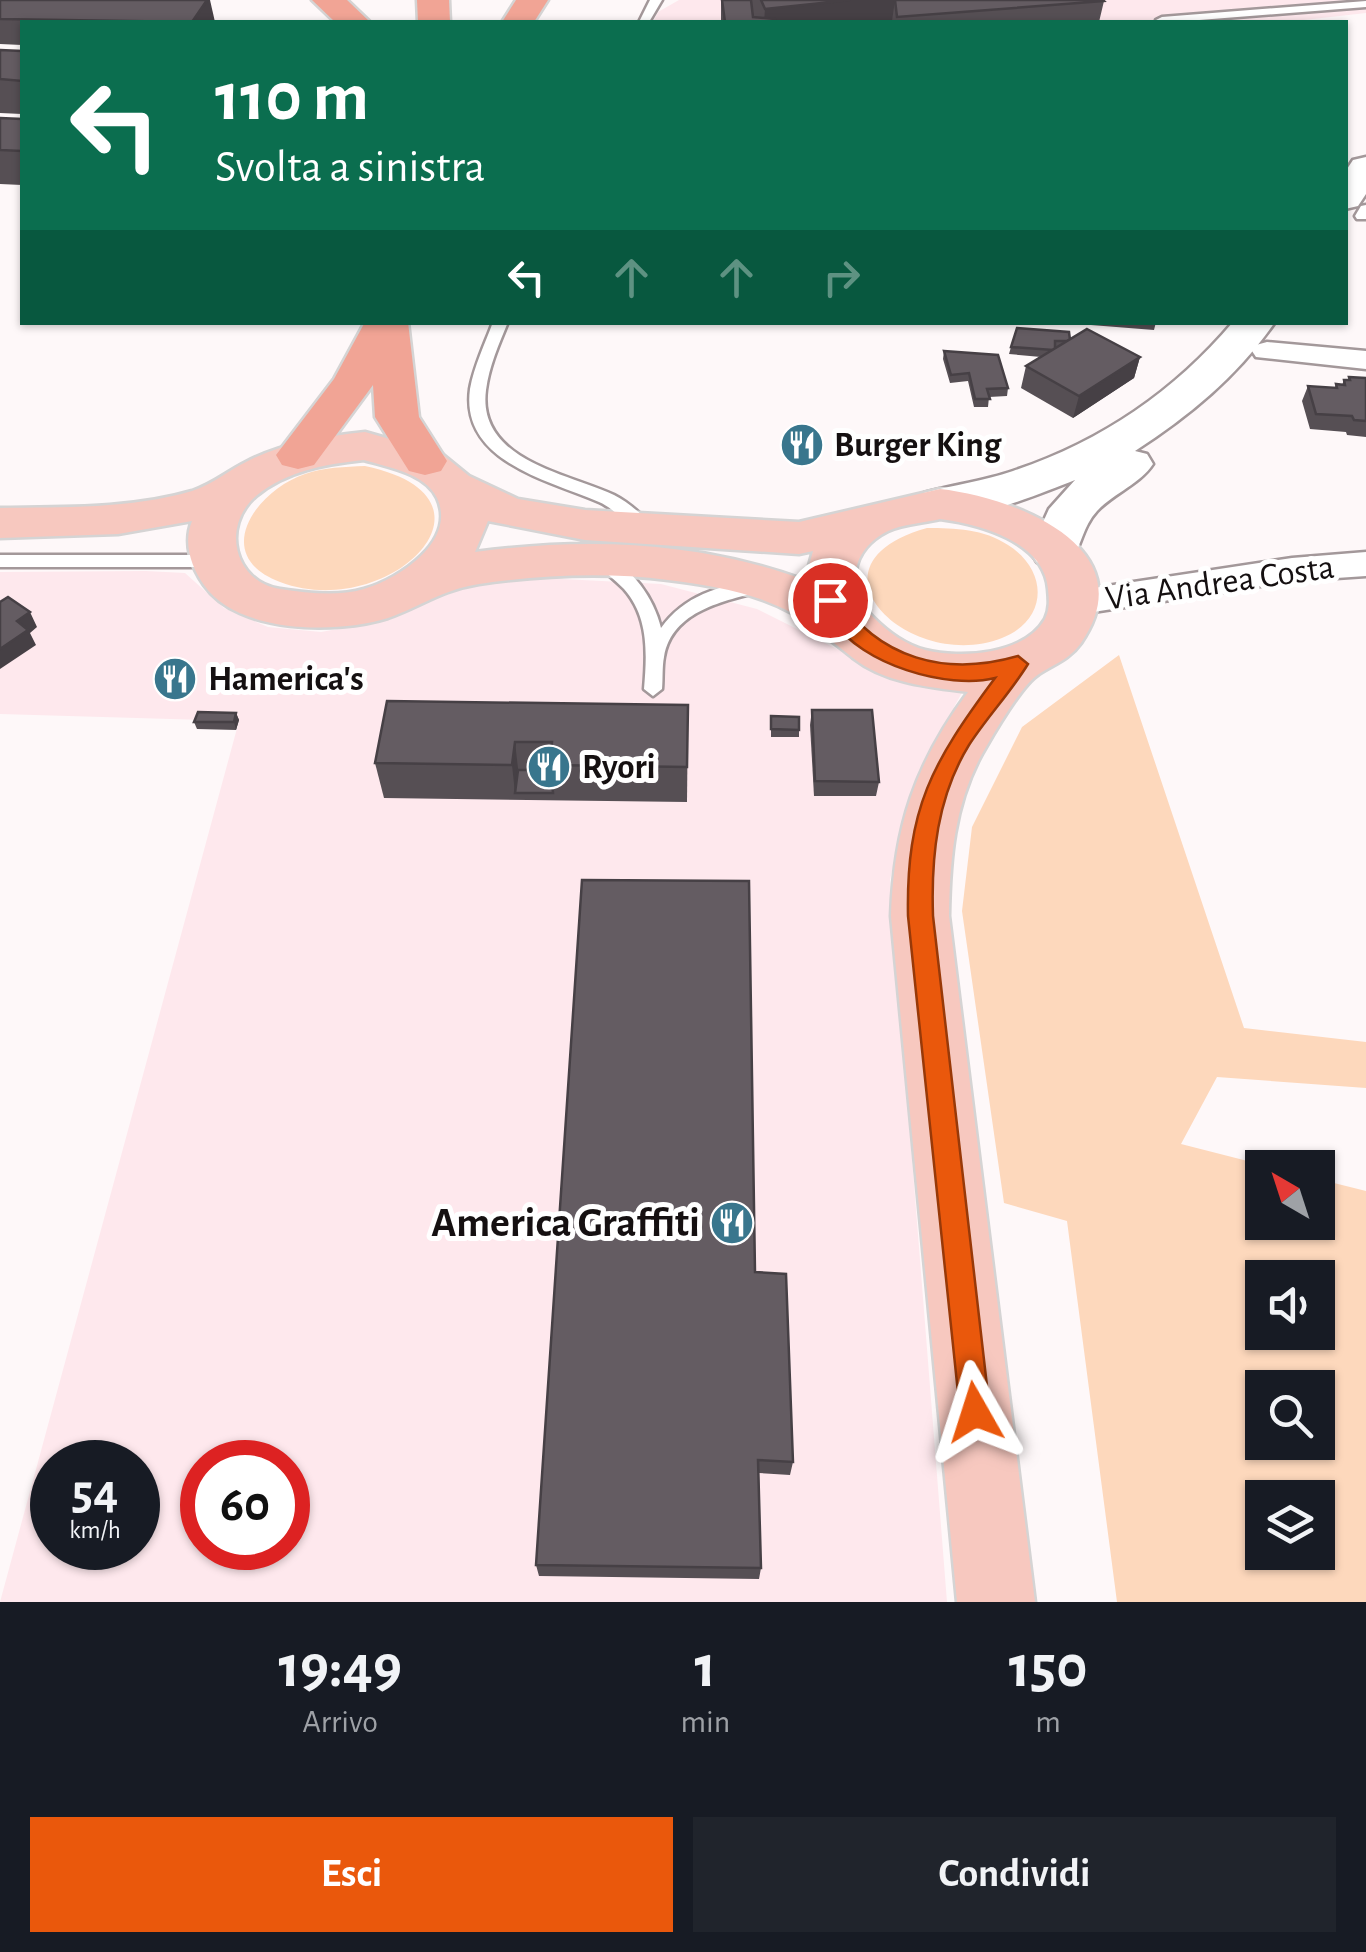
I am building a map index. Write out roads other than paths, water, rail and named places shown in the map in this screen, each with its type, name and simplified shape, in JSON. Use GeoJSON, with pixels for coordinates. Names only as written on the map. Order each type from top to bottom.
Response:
{"type":"FeatureCollection","features":[{"type":"Feature","properties":{"kind":"highway"},"geometry":{"type":"LineString","coordinates":[[328,0],[352,20]]}},
{"type":"Feature","properties":{"kind":"highway"},"geometry":{"type":"LineString","coordinates":[[298,455],[353,383],[385,325]]}},
{"type":"Feature","properties":{"kind":"highway"},"geometry":{"type":"LineString","coordinates":[[387,325],[397,417],[440,474]]}},
{"type":"Feature","properties":{"kind":"main road"},"geometry":{"type":"LineString","coordinates":[[440,474],[465,508],[464,532],[453,556],[432,577],[401,596],[364,608],[324,613],[286,611],[228,583],[214,561],[210,538],[216,515],[232,493],[261,471],[298,455],[365,446],[397,451],[440,474],[487,504],[527,517],[799,538],[858,526],[888,512],[996,494],[1097,456],[1173,406],[1233,352],[1270,332]]}},
{"type":"Feature","properties":{"kind":"main road"},"geometry":{"type":"LineString","coordinates":[[1054,551],[1060,526],[1084,493],[1198,418],[1270,332]]}},
{"type":"Feature","properties":{"kind":"main road"},"geometry":{"type":"LineString","coordinates":[[0,522],[112,522],[160,516],[232,493]]}},
{"type":"Feature","properties":{"kind":"main road"},"geometry":{"type":"LineString","coordinates":[[432,577],[532,559],[604,561],[718,572],[807,599],[877,651],[917,667],[975,673],[1018,664],[1039,654],[1064,631],[1074,604],[1070,576],[1054,551],[1028,530],[996,514],[967,505],[940,504]]}},
{"type":"Feature","properties":{"kind":"main road"},"geometry":{"type":"LineString","coordinates":[[848,628],[830,600],[828,571],[838,546],[858,526]]}},
{"type":"Feature","properties":{"kind":"main road"},"geometry":{"type":"LineString","coordinates":[[996,1602],[920,916],[919,866],[934,792],[960,742],[1018,664]]}},
{"type":"Feature","properties":{"kind":"street"},"geometry":{"type":"LineString","coordinates":[[1270,332],[1366,360]]}},
{"type":"Feature","properties":{"kind":"street","name":"Via Andrea Costa"},"geometry":{"type":"LineString","coordinates":[[1074,604],[1121,600],[1276,569],[1366,564]]}},
{"type":"Feature","properties":{"kind":"lane"},"geometry":{"type":"LineString","coordinates":[[1162,20],[1366,4]]}},
{"type":"Feature","properties":{"kind":"lane"},"geometry":{"type":"LineString","coordinates":[[499,325],[478,393],[478,414],[487,434],[526,467],[613,501],[647,529]]}},
{"type":"Feature","properties":{"kind":"lane"},"geometry":{"type":"LineString","coordinates":[[0,560],[214,561]]}},
{"type":"Feature","properties":{"kind":"lane"},"geometry":{"type":"LineString","coordinates":[[604,561],[629,582],[647,608],[656,653],[653,689]]}},
{"type":"Feature","properties":{"kind":"lane"},"geometry":{"type":"LineString","coordinates":[[656,653],[671,625],[696,603],[745,587],[772,586]]}},
{"type":"Feature","properties":{"kind":"place","name":"Burger King"},"geometry":{"type":"Point","coordinates":[802,445]}},
{"type":"Feature","properties":{"kind":"place","name":"Hamerica's"},"geometry":{"type":"Point","coordinates":[175,679]}},
{"type":"Feature","properties":{"kind":"place","name":"Ryori"},"geometry":{"type":"Point","coordinates":[549,767]}},
{"type":"Feature","properties":{"kind":"place","name":"America Graffiti"},"geometry":{"type":"Point","coordinates":[732,1223]}}]}
